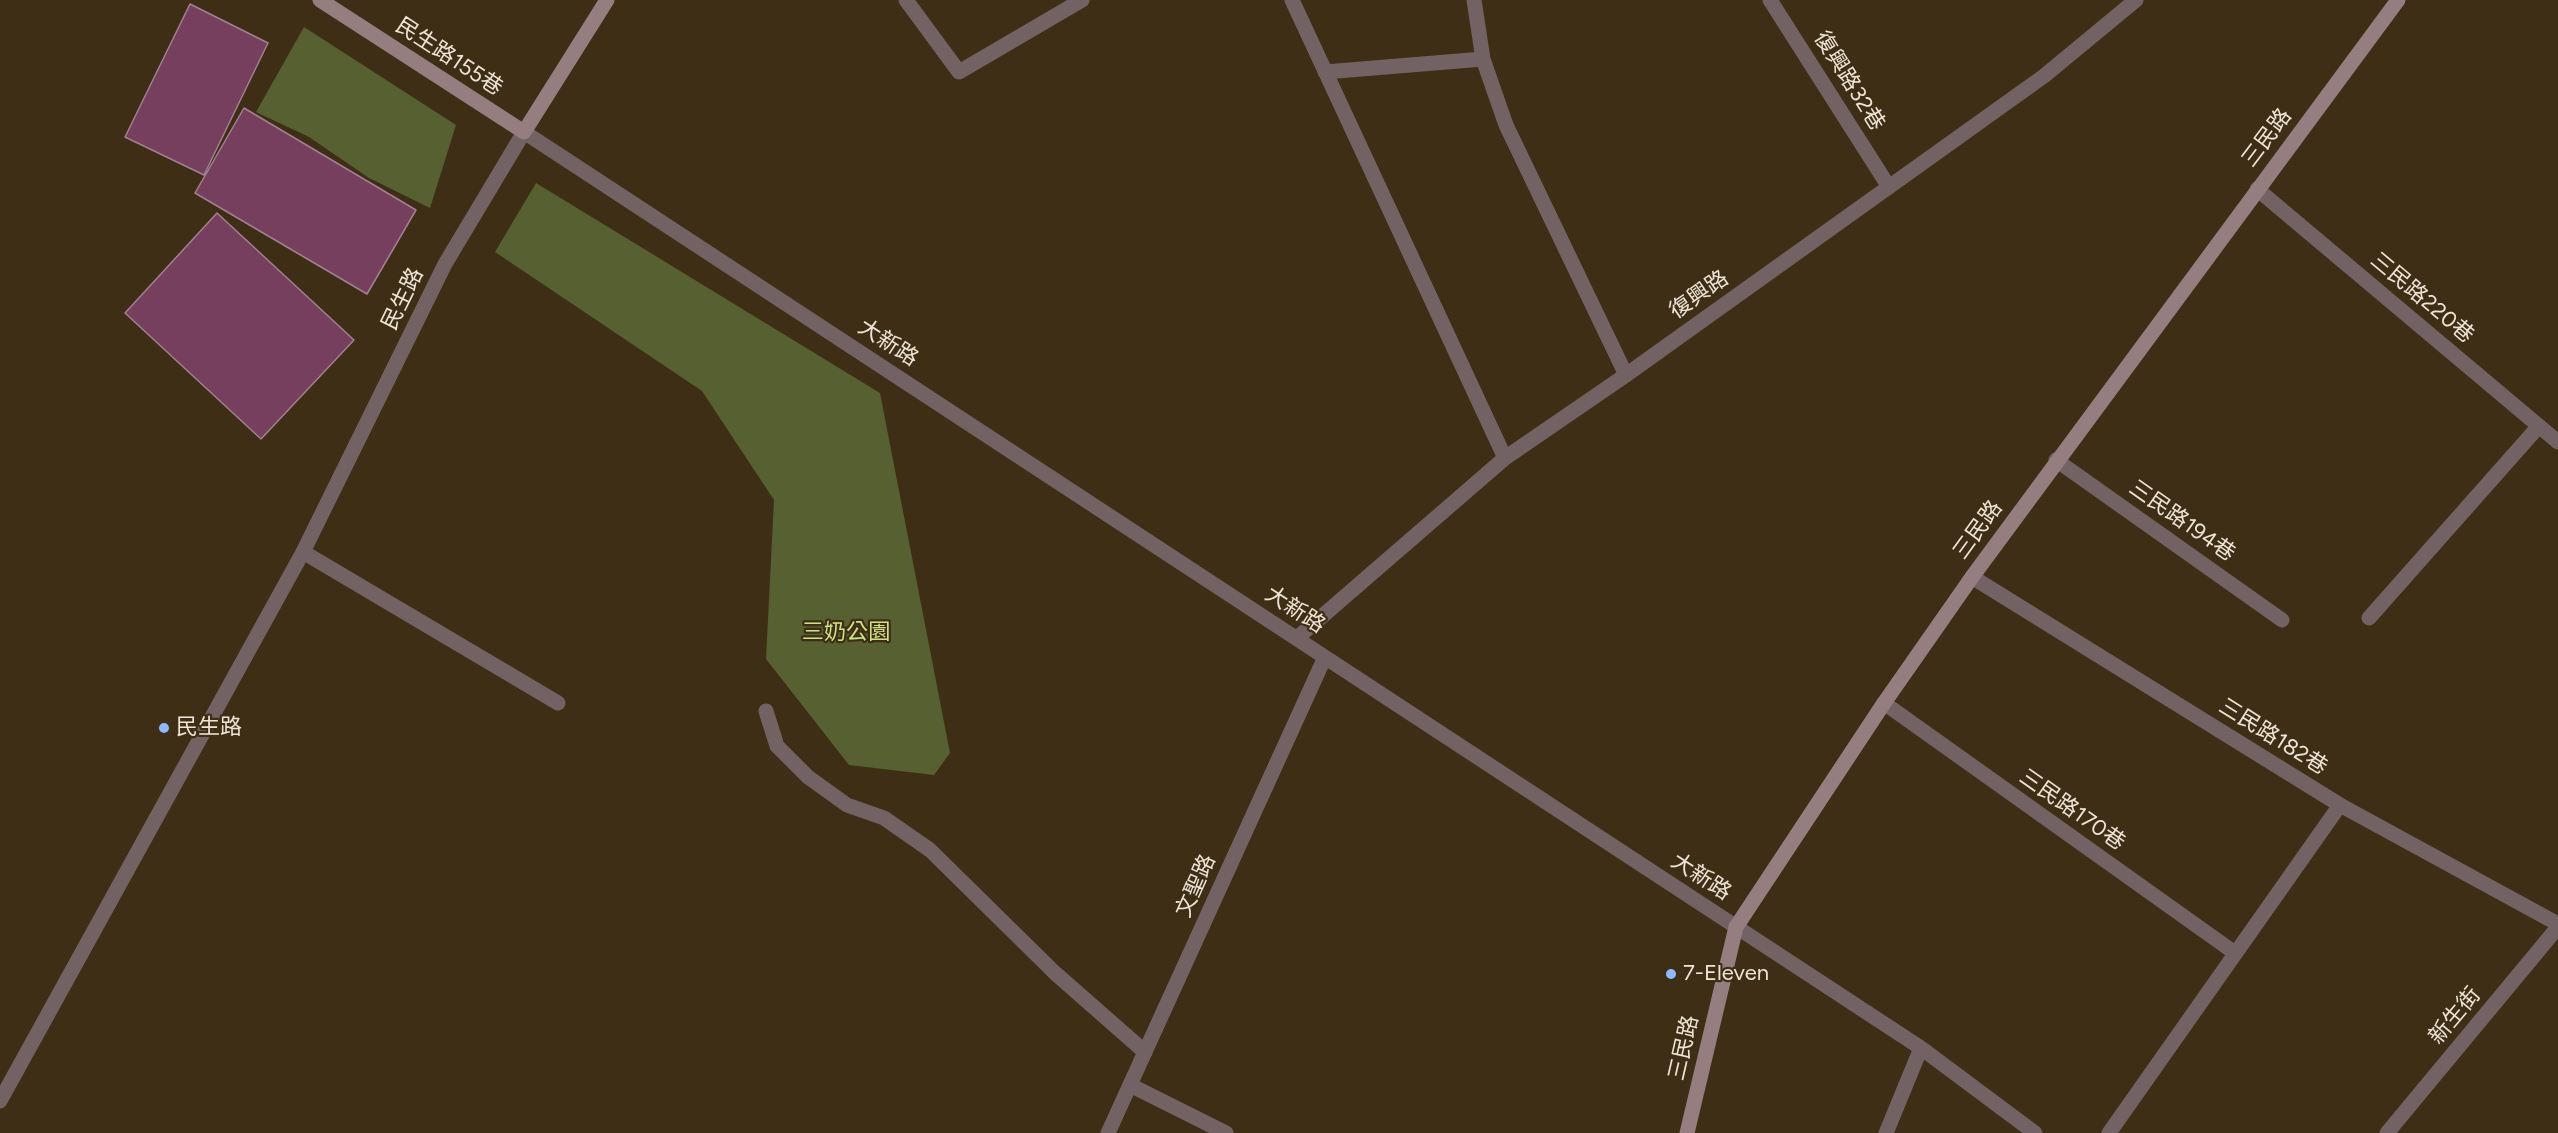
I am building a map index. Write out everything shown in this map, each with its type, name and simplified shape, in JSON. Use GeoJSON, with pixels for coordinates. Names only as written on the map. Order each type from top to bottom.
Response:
{"type":"FeatureCollection","features":[{"type":"Feature","properties":{"kind":"main road","name":"民生路155巷"},"geometry":{"type":"LineString","coordinates":[[320,0],[524,132]]}},
{"type":"Feature","properties":{"kind":"main road","name":"民生路"},"geometry":{"type":"LineString","coordinates":[[524,132],[607,0]]}},
{"type":"Feature","properties":{"kind":"main road","name":"三民路"},"geometry":{"type":"LineString","coordinates":[[1687,1133],[1736,927],[1884,703],[1971,577],[2398,0]]}},
{"type":"Feature","properties":{"kind":"street"},"geometry":{"type":"LineString","coordinates":[[906,0],[959,72],[1082,0]]}},
{"type":"Feature","properties":{"kind":"street"},"geometry":{"type":"LineString","coordinates":[[1292,0],[1505,458]]}},
{"type":"Feature","properties":{"kind":"street"},"geometry":{"type":"LineString","coordinates":[[1474,0],[1483,59],[1506,125],[1626,375]]}},
{"type":"Feature","properties":{"kind":"street","name":"復興路32巷"},"geometry":{"type":"LineString","coordinates":[[1770,0],[1889,187]]}},
{"type":"Feature","properties":{"kind":"street","name":"復興路"},"geometry":{"type":"LineString","coordinates":[[1297,638],[1505,458],[1626,375],[2044,76],[2136,0]]}},
{"type":"Feature","properties":{"kind":"street"},"geometry":{"type":"LineString","coordinates":[[1325,72],[1483,59]]}},
{"type":"Feature","properties":{"kind":"street","name":"民生路"},"geometry":{"type":"LineString","coordinates":[[0,1101],[303,552],[445,264],[524,132]]}},
{"type":"Feature","properties":{"kind":"street","name":"大新路"},"geometry":{"type":"LineString","coordinates":[[524,132],[1921,1048],[2035,1133]]}},
{"type":"Feature","properties":{"kind":"street","name":"三民路220巷"},"geometry":{"type":"LineString","coordinates":[[2257,189],[2558,442]]}},
{"type":"Feature","properties":{"kind":"street"},"geometry":{"type":"LineString","coordinates":[[2369,618],[2539,426]]}},
{"type":"Feature","properties":{"kind":"street","name":"三民路194巷"},"geometry":{"type":"LineString","coordinates":[[2056,460],[2282,620]]}},
{"type":"Feature","properties":{"kind":"street"},"geometry":{"type":"LineString","coordinates":[[303,552],[558,702]]}},
{"type":"Feature","properties":{"kind":"street","name":"三民路182巷"},"geometry":{"type":"LineString","coordinates":[[1971,577],[2340,805],[2558,926]]}},
{"type":"Feature","properties":{"kind":"street","name":"文聖路"},"geometry":{"type":"LineString","coordinates":[[1108,1133],[1325,657]]}},
{"type":"Feature","properties":{"kind":"street","name":"三民路170巷"},"geometry":{"type":"LineString","coordinates":[[1884,703],[2235,952]]}},
{"type":"Feature","properties":{"kind":"street"},"geometry":{"type":"LineString","coordinates":[[766,711],[777,746],[808,777],[846,805],[884,818],[930,850],[1055,973],[1145,1052]]}},
{"type":"Feature","properties":{"kind":"street"},"geometry":{"type":"LineString","coordinates":[[2109,1133],[2340,805]]}},
{"type":"Feature","properties":{"kind":"street","name":"新生街"},"geometry":{"type":"LineString","coordinates":[[2386,1133],[2558,926]]}},
{"type":"Feature","properties":{"kind":"street"},"geometry":{"type":"LineString","coordinates":[[1886,1133],[1921,1048]]}},
{"type":"Feature","properties":{"kind":"street"},"geometry":{"type":"LineString","coordinates":[[1130,1084],[1226,1133]]}},
{"type":"Feature","properties":{"kind":"green space"},"geometry":{"type":"Polygon","coordinates":[[[304,27],[456,125],[430,208],[369,178],[309,137],[256,112],[304,27]]]}},
{"type":"Feature","properties":{"kind":"green space","name":"三奶公園"},"geometry":{"type":"Polygon","coordinates":[[[536,183],[880,393],[950,753],[934,775],[849,765],[766,659],[774,500],[702,391],[495,252],[536,183]]]}},
{"type":"Feature","properties":{"kind":"building"},"geometry":{"type":"Polygon","coordinates":[[[190,4],[268,43],[204,175],[125,137],[190,4]]]}},
{"type":"Feature","properties":{"kind":"building"},"geometry":{"type":"Polygon","coordinates":[[[244,108],[416,210],[367,294],[195,193],[244,108]]]}},
{"type":"Feature","properties":{"kind":"building"},"geometry":{"type":"Polygon","coordinates":[[[217,213],[354,340],[261,439],[125,313],[217,213]]]}},
{"type":"Feature","properties":{"kind":"place","name":"民生路"},"geometry":{"type":"Point","coordinates":[164,728]}},
{"type":"Feature","properties":{"kind":"place","name":"7-Eleven"},"geometry":{"type":"Point","coordinates":[1671,974]}}]}
